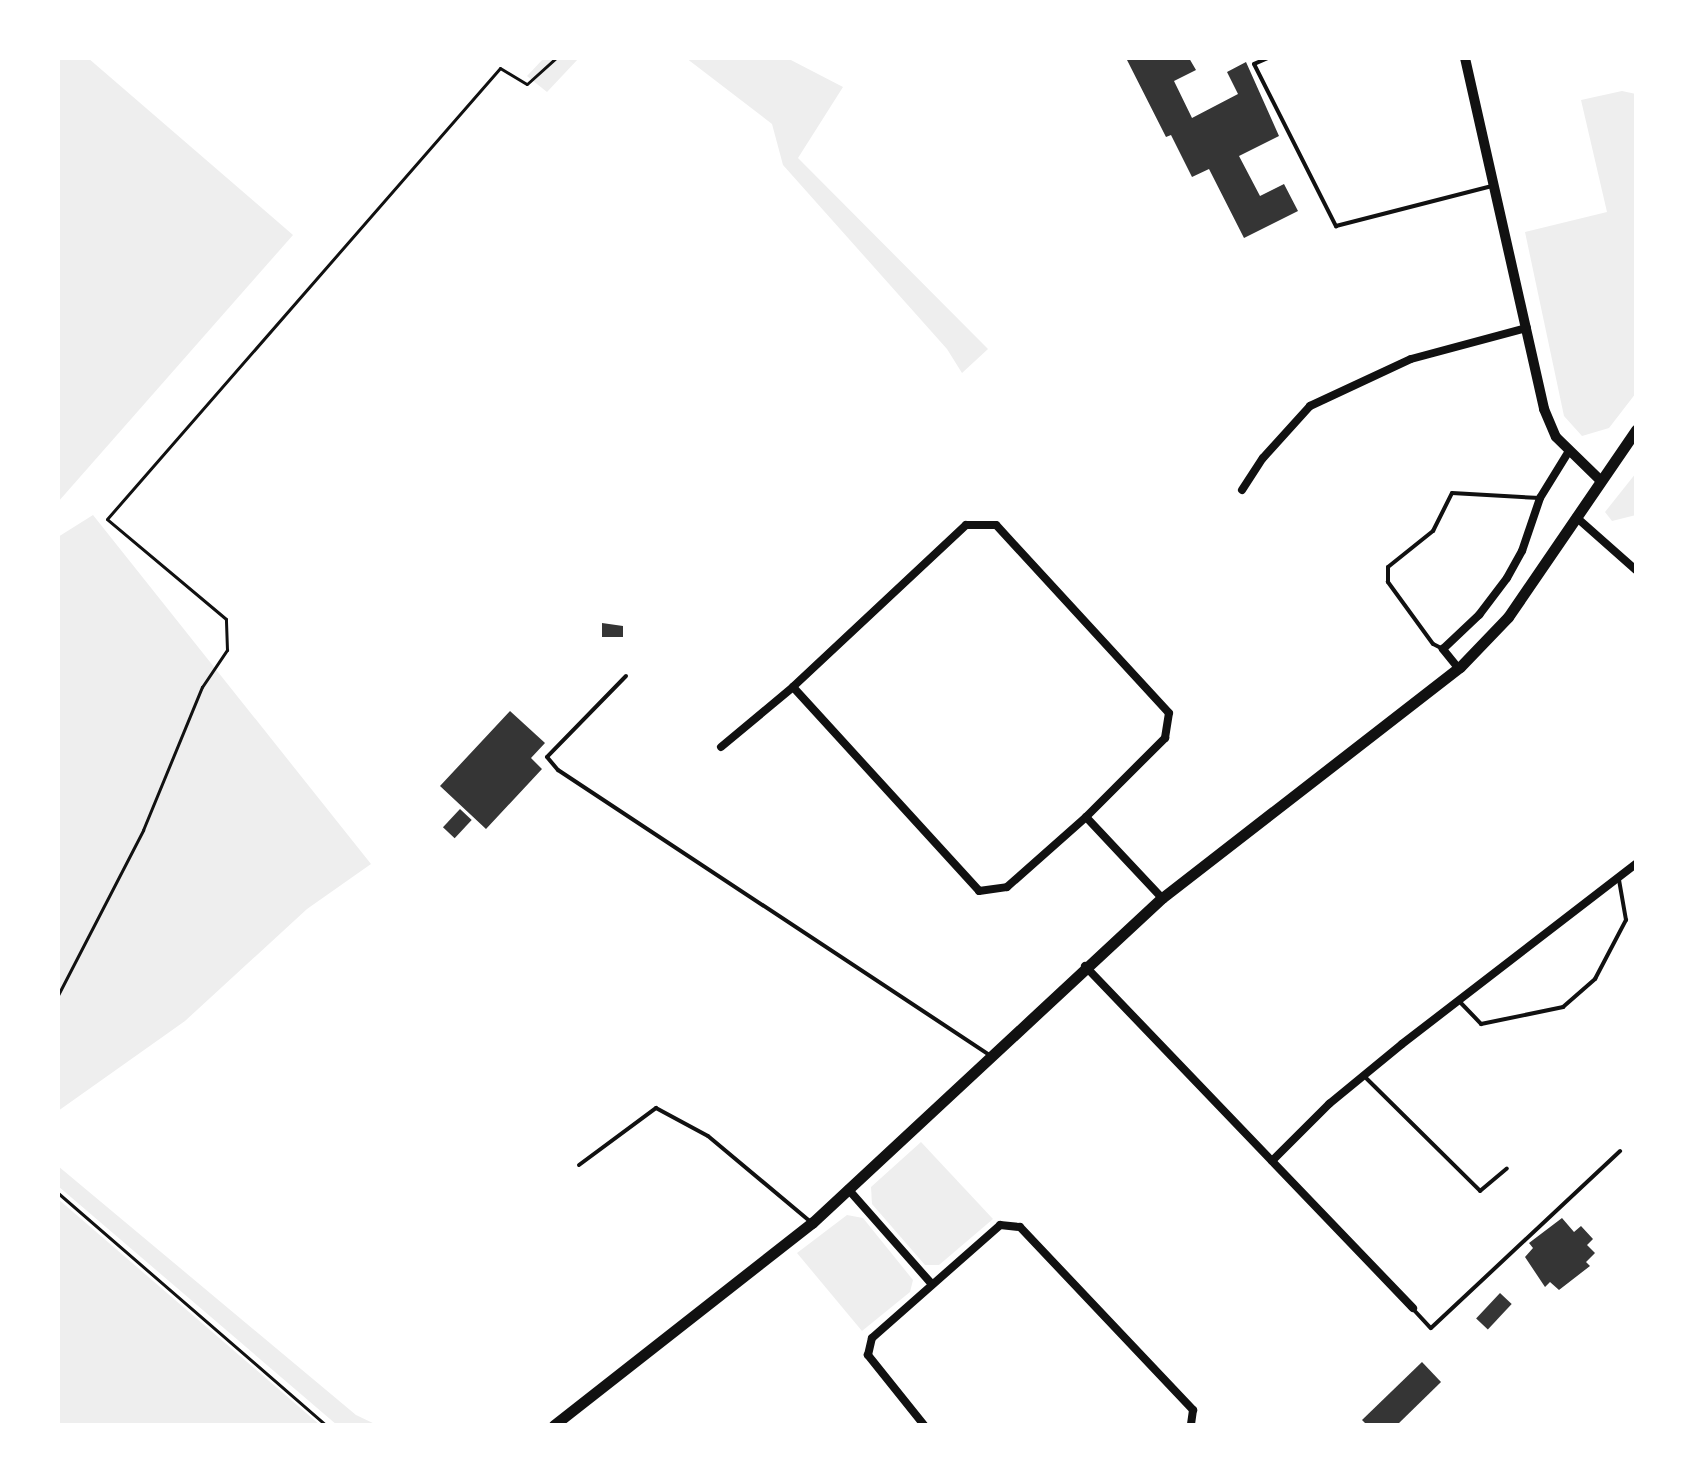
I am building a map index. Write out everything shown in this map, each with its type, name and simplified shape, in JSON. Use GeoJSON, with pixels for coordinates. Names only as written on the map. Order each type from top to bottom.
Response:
{"type":"FeatureCollection","features":[{"type":"Feature","properties":{"kind":"main road"},"geometry":{"type":"LineString","coordinates":[[554,1425],[812,1223],[988,1054],[1162,898],[1459,669],[1508,617],[1599,479],[1636,430]]}},
{"type":"Feature","properties":{"kind":"street"},"geometry":{"type":"LineString","coordinates":[[1465,58],[1544,409],[1569,451],[1599,479]]}},
{"type":"Feature","properties":{"kind":"street"},"geometry":{"type":"LineString","coordinates":[[1242,490],[1310,406],[1411,359],[1527,328]]}},
{"type":"Feature","properties":{"kind":"street"},"geometry":{"type":"LineString","coordinates":[[1459,669],[1443,649],[1479,615],[1507,578],[1522,551],[1540,498],[1569,451]]}},
{"type":"Feature","properties":{"kind":"street"},"geometry":{"type":"LineString","coordinates":[[1576,517],[1636,570]]}},
{"type":"Feature","properties":{"kind":"street"},"geometry":{"type":"LineString","coordinates":[[721,747],[793,687],[966,525],[996,525],[1169,713],[1165,738],[1086,817],[1007,887],[979,891],[793,687]]}},
{"type":"Feature","properties":{"kind":"street"},"geometry":{"type":"LineString","coordinates":[[1086,817],[1162,898]]}},
{"type":"Feature","properties":{"kind":"street"},"geometry":{"type":"LineString","coordinates":[[1272,1161],[1363,1076],[1636,864]]}},
{"type":"Feature","properties":{"kind":"street"},"geometry":{"type":"LineString","coordinates":[[1085,966],[1413,1308]]}},
{"type":"Feature","properties":{"kind":"street"},"geometry":{"type":"LineString","coordinates":[[848,1189],[930,1282]]}},
{"type":"Feature","properties":{"kind":"street"},"geometry":{"type":"LineString","coordinates":[[924,1425],[868,1355],[872,1338],[930,1282],[1000,1225],[1020,1227],[1193,1410],[1191,1425]]}},
{"type":"Feature","properties":{"kind":"street"},"geometry":{"type":"LineString","coordinates":[[566,1414],[575,1425]]}},
{"type":"Feature","properties":{"kind":"lane"},"geometry":{"type":"LineString","coordinates":[[1268,58],[1254,64],[1336,226],[1494,185]]}},
{"type":"Feature","properties":{"kind":"lane"},"geometry":{"type":"LineString","coordinates":[[1443,649],[1433,644],[1388,582],[1388,567],[1433,531],[1452,493],[1540,498]]}},
{"type":"Feature","properties":{"kind":"lane"},"geometry":{"type":"LineString","coordinates":[[626,676],[547,757],[558,770],[988,1054]]}},
{"type":"Feature","properties":{"kind":"lane"},"geometry":{"type":"LineString","coordinates":[[1459,1001],[1481,1024],[1563,1007],[1595,979],[1626,920],[1619,878]]}},
{"type":"Feature","properties":{"kind":"lane"},"geometry":{"type":"LineString","coordinates":[[1363,1076],[1480,1191],[1507,1168]]}},
{"type":"Feature","properties":{"kind":"lane"},"geometry":{"type":"LineString","coordinates":[[579,1165],[656,1108],[708,1136],[812,1223]]}},
{"type":"Feature","properties":{"kind":"lane"},"geometry":{"type":"LineString","coordinates":[[1413,1308],[1431,1328],[1620,1151]]}},
{"type":"Feature","properties":{"kind":"path"},"geometry":{"type":"LineString","coordinates":[[58,995],[143,830],[202,687],[227,650],[226,619],[107,519],[500,68],[527,84],[556,58]]}},
{"type":"Feature","properties":{"kind":"path"},"geometry":{"type":"LineString","coordinates":[[58,1193],[326,1425]]}},
{"type":"Feature","properties":{"kind":"shaded area"},"geometry":{"type":"Polygon","coordinates":[[[58,58],[88,58],[293,235],[58,502],[58,58]]]}},
{"type":"Feature","properties":{"kind":"shaded area"},"geometry":{"type":"Polygon","coordinates":[[[544,58],[579,58],[547,92],[527,76],[544,58]]]}},
{"type":"Feature","properties":{"kind":"shaded area"},"geometry":{"type":"Polygon","coordinates":[[[686,58],[787,58],[843,87],[798,158],[988,349],[962,373],[947,349],[783,165],[772,124],[686,58]]]}},
{"type":"Feature","properties":{"kind":"shaded area"},"geometry":{"type":"Polygon","coordinates":[[[1622,91],[1636,94],[1636,393],[1609,428],[1582,436],[1564,416],[1525,232],[1607,212],[1581,100],[1622,91]]]}},
{"type":"Feature","properties":{"kind":"shaded area"},"geometry":{"type":"Polygon","coordinates":[[[1636,473],[1636,515],[1612,521],[1605,512],[1636,473]]]}},
{"type":"Feature","properties":{"kind":"shaded area"},"geometry":{"type":"Polygon","coordinates":[[[93,515],[371,864],[307,909],[185,1021],[58,1111],[58,537],[93,515]]]}},
{"type":"Feature","properties":{"kind":"shaded area"},"geometry":{"type":"Polygon","coordinates":[[[921,1142],[993,1219],[939,1265],[925,1265],[872,1204],[871,1187],[921,1142]]]}},
{"type":"Feature","properties":{"kind":"shaded area"},"geometry":{"type":"Polygon","coordinates":[[[58,1166],[356,1415],[377,1425],[337,1425],[58,1186],[58,1166]]]}},
{"type":"Feature","properties":{"kind":"shaded area"},"geometry":{"type":"Polygon","coordinates":[[[58,1199],[320,1425],[58,1425],[58,1199]]]}},
{"type":"Feature","properties":{"kind":"shaded area"},"geometry":{"type":"Polygon","coordinates":[[[847,1215],[863,1218],[913,1280],[910,1292],[862,1331],[797,1253],[847,1215]]]}},
{"type":"Feature","properties":{"kind":"building"},"geometry":{"type":"Polygon","coordinates":[[[1126,58],[1189,58],[1196,70],[1174,81],[1192,118],[1238,94],[1227,72],[1246,62],[1279,136],[1239,156],[1260,196],[1284,184],[1298,211],[1244,238],[1209,169],[1192,177],[1171,135],[1166,137],[1126,58]]]}},
{"type":"Feature","properties":{"kind":"building"},"geometry":{"type":"Polygon","coordinates":[[[602,623],[623,626],[623,637],[602,637],[602,623]]]}},
{"type":"Feature","properties":{"kind":"building"},"geometry":{"type":"Polygon","coordinates":[[[510,711],[545,743],[531,758],[542,769],[486,829],[440,786],[510,711]]]}},
{"type":"Feature","properties":{"kind":"building"},"geometry":{"type":"Polygon","coordinates":[[[460,809],[472,820],[455,838],[443,827],[460,809]]]}},
{"type":"Feature","properties":{"kind":"building"},"geometry":{"type":"Polygon","coordinates":[[[1562,1218],[1574,1232],[1581,1226],[1593,1239],[1587,1245],[1595,1253],[1586,1262],[1590,1266],[1559,1290],[1550,1282],[1545,1287],[1525,1257],[1533,1248],[1529,1243],[1562,1218]]]}},
{"type":"Feature","properties":{"kind":"building"},"geometry":{"type":"Polygon","coordinates":[[[1500,1293],[1512,1304],[1488,1330],[1476,1319],[1500,1293]]]}},
{"type":"Feature","properties":{"kind":"building"},"geometry":{"type":"Polygon","coordinates":[[[1422,1362],[1441,1382],[1397,1425],[1367,1425],[1362,1420],[1422,1362]]]}}]}
